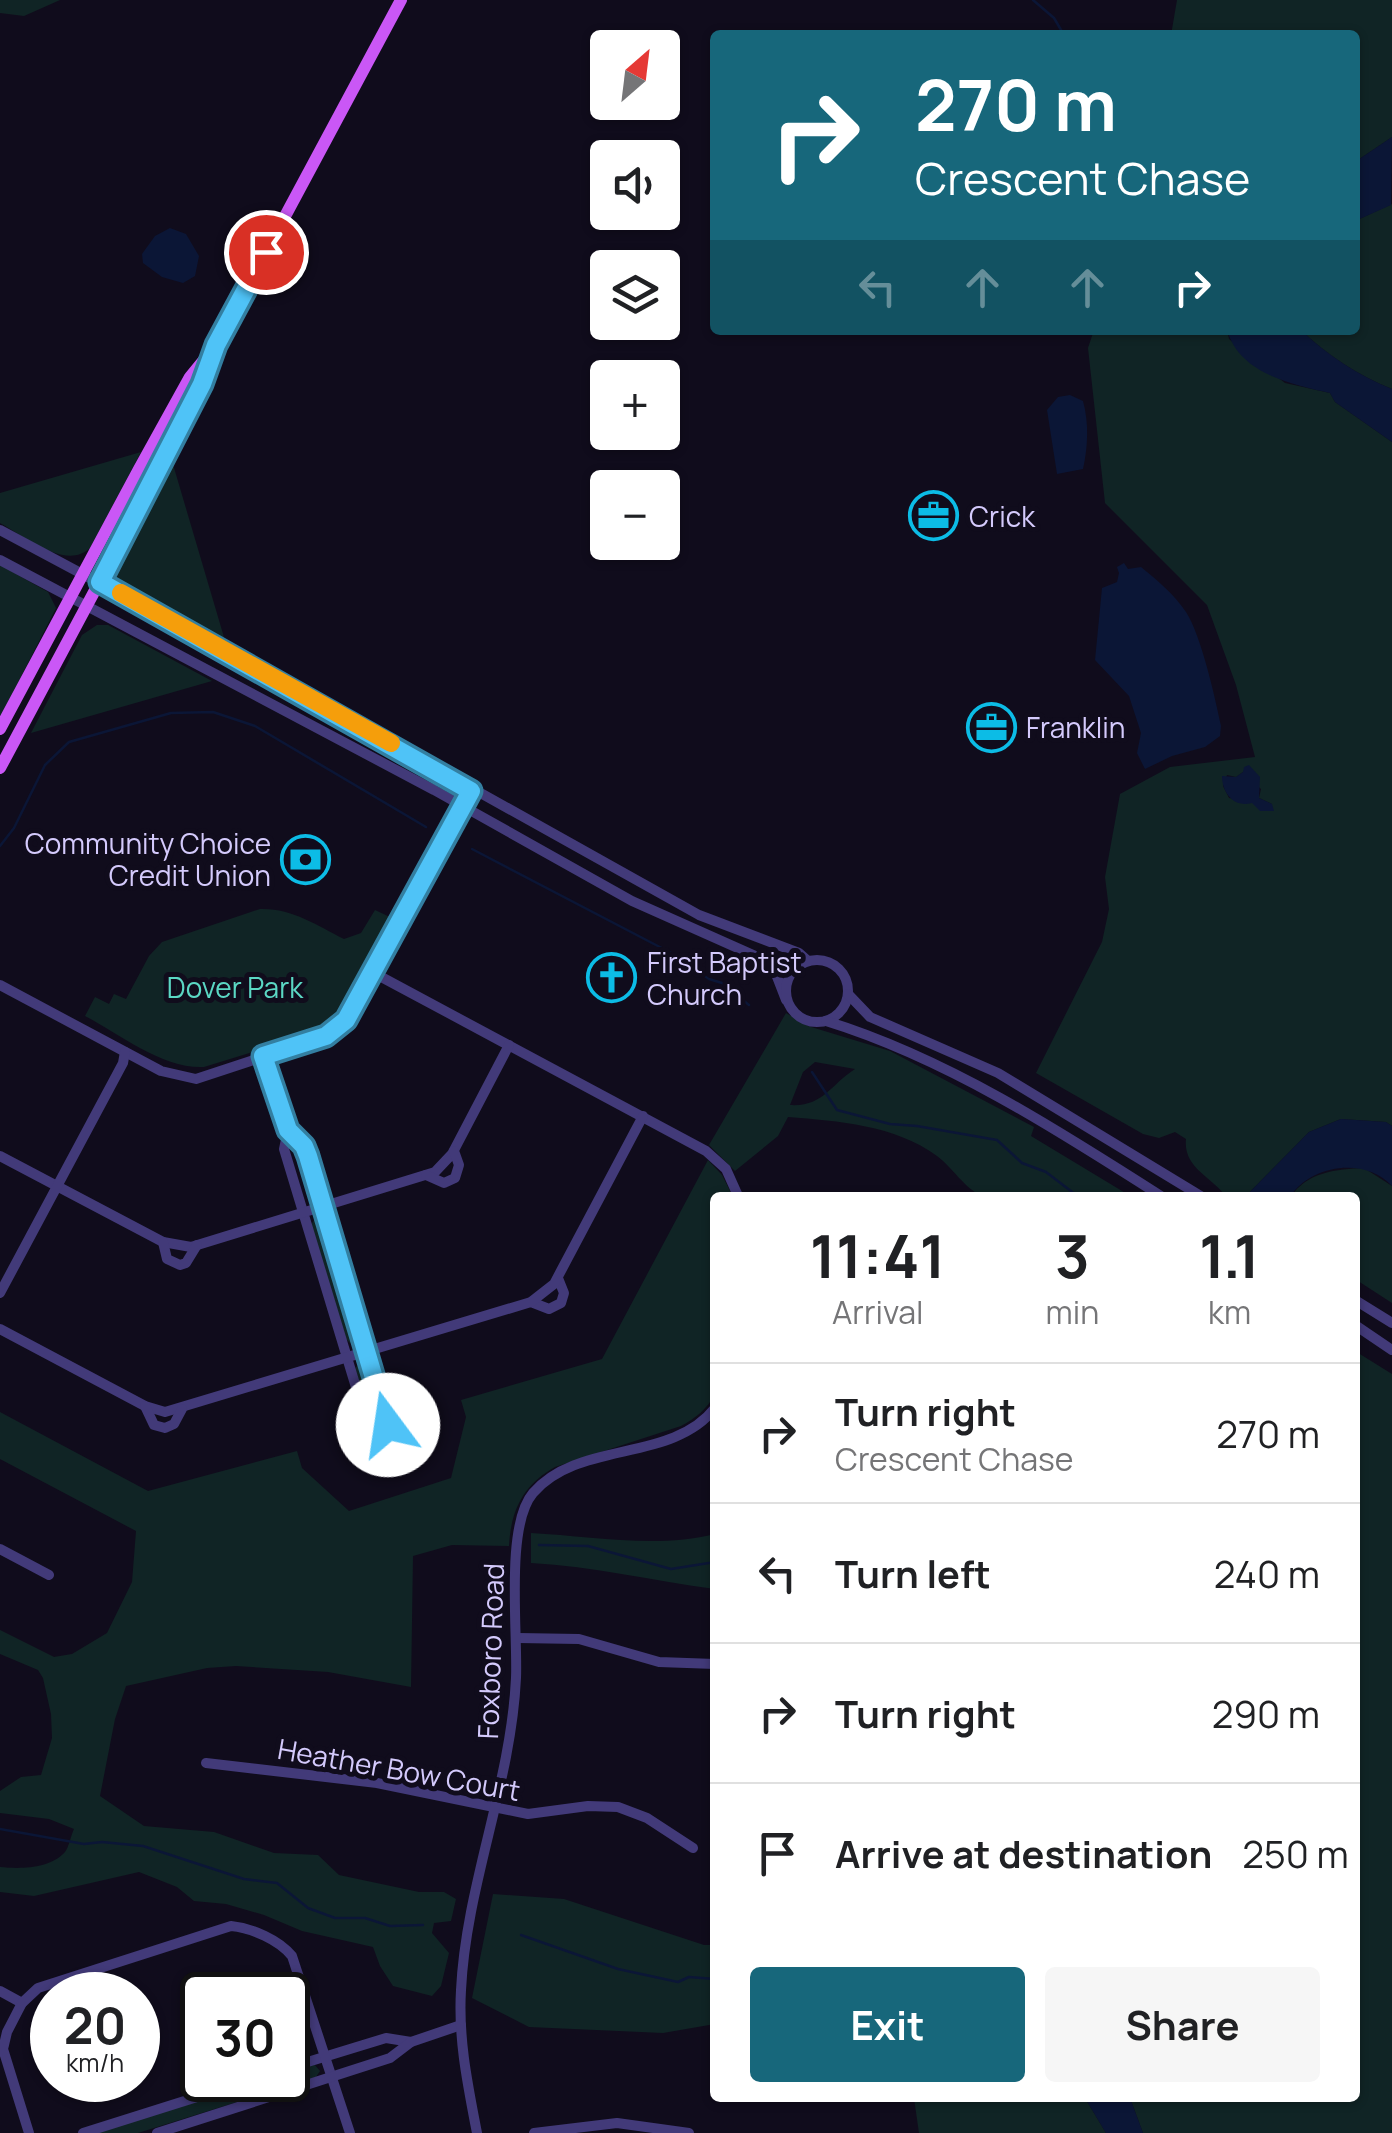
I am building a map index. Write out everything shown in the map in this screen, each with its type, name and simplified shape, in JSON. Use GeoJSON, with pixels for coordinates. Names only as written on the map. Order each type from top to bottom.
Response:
{"type":"FeatureCollection","features":[{"type":"Feature","properties":{"kind":"main road"},"geometry":{"type":"LineString","coordinates":[[0,768],[202,384],[216,345],[401,0]]}},
{"type":"Feature","properties":{"kind":"main road"},"geometry":{"type":"LineString","coordinates":[[0,729],[190,377],[216,345]]}},
{"type":"Feature","properties":{"kind":"street"},"geometry":{"type":"LineString","coordinates":[[0,530],[83,572],[471,791],[699,914],[787,948],[808,961]]}},
{"type":"Feature","properties":{"kind":"street"},"geometry":{"type":"LineString","coordinates":[[0,560],[632,900],[760,958],[774,969],[786,1000],[802,1019],[826,1021],[836,1016],[848,994],[847,982],[832,964],[808,961],[789,976],[786,1000]]}},
{"type":"Feature","properties":{"kind":"street"},"geometry":{"type":"LineString","coordinates":[[0,985],[161,1071],[184,1078],[196,1078],[312,1042],[336,1030],[354,1008],[471,791]]}},
{"type":"Feature","properties":{"kind":"street"},"geometry":{"type":"LineString","coordinates":[[372,972],[718,1159],[737,1192]]}},
{"type":"Feature","properties":{"kind":"street"},"geometry":{"type":"LineString","coordinates":[[848,994],[870,1016],[998,1073],[1194,1192]]}},
{"type":"Feature","properties":{"kind":"street"},"geometry":{"type":"LineString","coordinates":[[826,1021],[926,1060],[1155,1192]]}},
{"type":"Feature","properties":{"kind":"street"},"geometry":{"type":"LineString","coordinates":[[0,1156],[162,1242],[182,1247],[197,1245],[426,1176],[444,1165],[509,1045]]}},
{"type":"Feature","properties":{"kind":"street"},"geometry":{"type":"LineString","coordinates":[[0,1293],[125,1052]]}},
{"type":"Feature","properties":{"kind":"street"},"geometry":{"type":"LineString","coordinates":[[263,1056],[288,1130],[304,1146],[323,1207],[388,1421],[380,1433],[368,1427],[302,1213],[284,1150],[288,1130]]}},
{"type":"Feature","properties":{"kind":"street"},"geometry":{"type":"LineString","coordinates":[[0,1329],[145,1406],[165,1412],[530,1302],[548,1292],[558,1278],[643,1116]]}},
{"type":"Feature","properties":{"kind":"street"},"geometry":{"type":"LineString","coordinates":[[426,1176],[444,1182],[455,1178],[459,1165],[454,1151]]}},
{"type":"Feature","properties":{"kind":"street"},"geometry":{"type":"LineString","coordinates":[[162,1242],[168,1259],[180,1265],[186,1263],[197,1245]]}},
{"type":"Feature","properties":{"kind":"street"},"geometry":{"type":"LineString","coordinates":[[530,1302],[549,1309],[561,1303],[564,1293],[558,1278]]}},
{"type":"Feature","properties":{"kind":"street"},"geometry":{"type":"LineString","coordinates":[[1360,1303],[1392,1323]]}},
{"type":"Feature","properties":{"kind":"street"},"geometry":{"type":"LineString","coordinates":[[1360,1329],[1392,1350]]}},
{"type":"Feature","properties":{"kind":"street","name":"Foxboro Road"},"geometry":{"type":"LineString","coordinates":[[477,2133],[461,2025],[464,1960],[513,1731],[518,1525],[536,1489],[568,1468],[689,1430],[710,1412]]}},
{"type":"Feature","properties":{"kind":"street"},"geometry":{"type":"LineString","coordinates":[[0,1549],[49,1575]]}},
{"type":"Feature","properties":{"kind":"street"},"geometry":{"type":"LineString","coordinates":[[518,1638],[578,1638],[660,1662],[710,1664]]}},
{"type":"Feature","properties":{"kind":"street","name":"Heather Bow Court"},"geometry":{"type":"LineString","coordinates":[[206,1763],[348,1779],[528,1814],[588,1806],[618,1807],[648,1818],[692,1848]]}},
{"type":"Feature","properties":{"kind":"street"},"geometry":{"type":"LineString","coordinates":[[29,2133],[3,2049],[22,2003],[38,1988],[223,1928],[240,1927],[280,1944],[292,1956],[350,2133]]}},
{"type":"Feature","properties":{"kind":"street"},"geometry":{"type":"LineString","coordinates":[[0,1990],[22,2003]]}},
{"type":"Feature","properties":{"kind":"street"},"geometry":{"type":"LineString","coordinates":[[157,2133],[390,2058],[411,2042],[461,2025]]}},
{"type":"Feature","properties":{"kind":"street"},"geometry":{"type":"LineString","coordinates":[[310,2061],[386,2038],[411,2042]]}},
{"type":"Feature","properties":{"kind":"street"},"geometry":{"type":"LineString","coordinates":[[83,2133],[181,2102]]}},
{"type":"Feature","properties":{"kind":"street"},"geometry":{"type":"LineString","coordinates":[[534,2133],[617,2123],[689,2133]]}},
{"type":"Feature","properties":{"kind":"green space"},"geometry":{"type":"Polygon","coordinates":[[[0,0],[60,0],[24,16],[0,13],[0,0]]]}},
{"type":"Feature","properties":{"kind":"green space"},"geometry":{"type":"Polygon","coordinates":[[[1177,0],[1392,0],[1392,137],[1360,159],[1360,30],[1172,30],[1177,0]]]}},
{"type":"Feature","properties":{"kind":"green space"},"geometry":{"type":"Polygon","coordinates":[[[1392,204],[1392,389],[1344,364],[1307,335],[1360,335],[1360,219],[1392,204]]]}},
{"type":"Feature","properties":{"kind":"green space"},"geometry":{"type":"Polygon","coordinates":[[[1092,335],[1228,335],[1285,383],[1330,393],[1335,402],[1392,442],[1392,1126],[1386,1122],[1341,1119],[1309,1132],[1250,1192],[1222,1192],[1193,1164],[1186,1139],[1175,1132],[1159,1138],[1143,1134],[1036,1073],[1102,942],[1109,909],[1105,877],[1120,794],[1170,767],[1255,757],[1236,685],[1207,605],[1105,503],[1088,348],[1092,335]],[[1243,772],[1236,777],[1227,775],[1223,786],[1229,798],[1272,804],[1259,798],[1261,789],[1243,772]]]}},
{"type":"Feature","properties":{"kind":"green space"},"geometry":{"type":"Polygon","coordinates":[[[141,452],[90,548],[80,554],[57,554],[0,523],[0,493],[141,452]]]}},
{"type":"Feature","properties":{"kind":"green space"},"geometry":{"type":"Polygon","coordinates":[[[172,461],[226,644],[126,590],[117,578],[117,563],[172,461]]]}},
{"type":"Feature","properties":{"kind":"green space"},"geometry":{"type":"Polygon","coordinates":[[[0,565],[48,592],[56,608],[0,718],[0,565]]]}},
{"type":"Feature","properties":{"kind":"green space"},"geometry":{"type":"Polygon","coordinates":[[[97,625],[108,625],[212,681],[31,733],[82,635],[97,625]]]}},
{"type":"Feature","properties":{"kind":"green space","name":"Dover Park"},"geometry":{"type":"Polygon","coordinates":[[[260,909],[293,914],[344,939],[361,933],[375,910],[392,918],[353,997],[317,1032],[204,1067],[189,1066],[158,1057],[85,1016],[95,997],[109,1004],[114,994],[126,999],[149,956],[162,942],[260,909]]]}},
{"type":"Feature","properties":{"kind":"green space"},"geometry":{"type":"Polygon","coordinates":[[[786,1013],[808,1026],[890,1051],[1034,1127],[1031,1136],[1124,1192],[976,1192],[937,1156],[903,1137],[865,1126],[788,1117],[778,1136],[735,1171],[709,1145],[786,1013]],[[815,1062],[803,1072],[790,1105],[818,1099],[855,1069],[815,1062]]]}},
{"type":"Feature","properties":{"kind":"green space"},"geometry":{"type":"Polygon","coordinates":[[[708,1160],[730,1192],[710,1192],[710,1401],[701,1413],[681,1426],[544,1474],[527,1490],[516,1510],[509,1546],[452,1545],[413,1556],[411,1687],[328,1672],[207,1668],[126,1686],[115,1719],[100,1796],[144,1826],[214,1832],[274,1853],[318,1855],[339,1875],[419,1892],[444,1892],[456,1899],[451,1921],[434,1923],[432,1933],[449,1953],[441,1986],[432,1996],[393,1986],[373,1947],[302,1931],[226,1904],[194,1901],[177,1887],[139,1872],[34,1896],[0,1892],[0,1867],[25,1868],[59,1858],[74,1829],[49,1819],[0,1813],[0,1791],[21,1777],[41,1775],[52,1738],[43,1678],[38,1670],[0,1654],[0,1630],[54,1657],[72,1654],[107,1633],[132,1582],[136,1531],[0,1459],[0,1412],[148,1491],[297,1451],[302,1468],[349,1511],[451,1478],[466,1417],[461,1400],[602,1359],[708,1160]]]}},
{"type":"Feature","properties":{"kind":"green space"},"geometry":{"type":"Polygon","coordinates":[[[1364,1168],[1392,1186],[1392,1303],[1360,1282],[1360,1192],[1295,1192],[1313,1177],[1364,1168]]]}},
{"type":"Feature","properties":{"kind":"green space"},"geometry":{"type":"Polygon","coordinates":[[[316,1217],[323,1219],[359,1338],[356,1343],[346,1339],[311,1225],[316,1217]]]}},
{"type":"Feature","properties":{"kind":"green space"},"geometry":{"type":"Polygon","coordinates":[[[1360,1354],[1392,1374],[1392,2133],[1143,2133],[1131,2102],[1360,2102],[1360,1354]]]}},
{"type":"Feature","properties":{"kind":"green space"},"geometry":{"type":"Polygon","coordinates":[[[363,1362],[369,1367],[383,1421],[378,1424],[371,1419],[355,1368],[363,1362]]]}},
{"type":"Feature","properties":{"kind":"green space"},"geometry":{"type":"Polygon","coordinates":[[[531,1533],[647,1541],[710,1535],[710,1588],[531,1563],[531,1533]]]}},
{"type":"Feature","properties":{"kind":"green space"},"geometry":{"type":"Polygon","coordinates":[[[493,1894],[564,1899],[710,1945],[710,2025],[663,2033],[529,2027],[472,1998],[493,1894]]]}},
{"type":"Feature","properties":{"kind":"green space"},"geometry":{"type":"Polygon","coordinates":[[[314,2064],[320,2071],[310,2079],[310,2065],[314,2064]]]}},
{"type":"Feature","properties":{"kind":"green space"},"geometry":{"type":"Polygon","coordinates":[[[192,2102],[237,2102],[138,2133],[94,2133],[192,2102]]]}},
{"type":"Feature","properties":{"kind":"green space"},"geometry":{"type":"Polygon","coordinates":[[[915,2102],[1087,2102],[1106,2133],[919,2133],[915,2102]]]}},
{"type":"Feature","properties":{"kind":"water"},"geometry":{"type":"Polygon","coordinates":[[[1392,137],[1391,205],[1360,219],[1360,159],[1392,137]]]}},
{"type":"Feature","properties":{"kind":"water"},"geometry":{"type":"Polygon","coordinates":[[[170,228],[186,234],[199,256],[195,276],[183,283],[162,277],[143,263],[142,254],[155,236],[170,228]]]}},
{"type":"Feature","properties":{"kind":"water"},"geometry":{"type":"Polygon","coordinates":[[[1229,335],[1307,335],[1344,364],[1392,389],[1392,442],[1335,402],[1330,393],[1269,375],[1243,357],[1229,335]]]}},
{"type":"Feature","properties":{"kind":"water"},"geometry":{"type":"Polygon","coordinates":[[[1070,395],[1083,401],[1085,409],[1085,460],[1083,469],[1057,474],[1047,410],[1058,397],[1070,395]]]}},
{"type":"Feature","properties":{"kind":"water"},"geometry":{"type":"Polygon","coordinates":[[[1124,563],[1128,569],[1141,567],[1171,593],[1192,622],[1221,726],[1220,736],[1205,747],[1145,769],[1137,753],[1141,733],[1129,696],[1095,660],[1102,588],[1117,582],[1117,567],[1124,563]]]}},
{"type":"Feature","properties":{"kind":"water"},"geometry":{"type":"Polygon","coordinates":[[[1249,765],[1260,777],[1259,798],[1272,804],[1274,811],[1260,811],[1252,803],[1235,801],[1227,793],[1222,776],[1236,777],[1249,765]]]}},
{"type":"Feature","properties":{"kind":"water"},"geometry":{"type":"Polygon","coordinates":[[[1341,1119],[1386,1122],[1392,1126],[1392,1186],[1368,1171],[1339,1168],[1311,1177],[1294,1192],[1250,1192],[1309,1132],[1341,1119]]]}},
{"type":"Feature","properties":{"kind":"water"},"geometry":{"type":"Polygon","coordinates":[[[1087,2102],[1131,2102],[1143,2133],[1106,2133],[1087,2102]]]}},
{"type":"Feature","properties":{"kind":"waterway"},"geometry":{"type":"LineString","coordinates":[[1033,0],[1054,18],[1061,30]]}},
{"type":"Feature","properties":{"kind":"waterway"},"geometry":{"type":"LineString","coordinates":[[0,846],[14,828],[45,765],[69,742],[171,713],[213,712],[255,726],[426,827]]}},
{"type":"Feature","properties":{"kind":"waterway"},"geometry":{"type":"LineString","coordinates":[[472,849],[677,956],[749,1005]]}},
{"type":"Feature","properties":{"kind":"waterway"},"geometry":{"type":"LineString","coordinates":[[812,1072],[837,1110],[890,1124],[997,1140],[1022,1163],[1046,1172],[1072,1192]]}},
{"type":"Feature","properties":{"kind":"waterway"},"geometry":{"type":"LineString","coordinates":[[539,1545],[588,1546],[671,1569],[710,1563]]}},
{"type":"Feature","properties":{"kind":"waterway"},"geometry":{"type":"LineString","coordinates":[[0,1829],[84,1844],[143,1846],[244,1879],[277,1883],[308,1908],[335,1918],[365,1918],[390,1926],[423,1925]]}},
{"type":"Feature","properties":{"kind":"waterway"},"geometry":{"type":"LineString","coordinates":[[521,1935],[618,1969],[678,1982],[689,1977],[710,1979]]}},
{"type":"Feature","properties":{"kind":"slow traffic"},"geometry":{"type":"LineString","coordinates":[[121,593],[391,743]]}},
{"type":"Feature","properties":{"kind":"place","name":"Crick"},"geometry":{"type":"Point","coordinates":[934,516]}},
{"type":"Feature","properties":{"kind":"place","name":"Franklin"},"geometry":{"type":"Point","coordinates":[991,727]}},
{"type":"Feature","properties":{"kind":"place","name":"Community Choice Credit Union"},"geometry":{"type":"Point","coordinates":[306,859]}},
{"type":"Feature","properties":{"kind":"place","name":"First Baptist Church"},"geometry":{"type":"Point","coordinates":[612,978]}},
{"type":"Feature","properties":{"kind":"route"},"geometry":{"type":"LineString","coordinates":[[266,252],[100,582],[471,791],[346,1020],[326,1036],[263,1056],[288,1130],[308,1156],[388,1425]]}}]}
